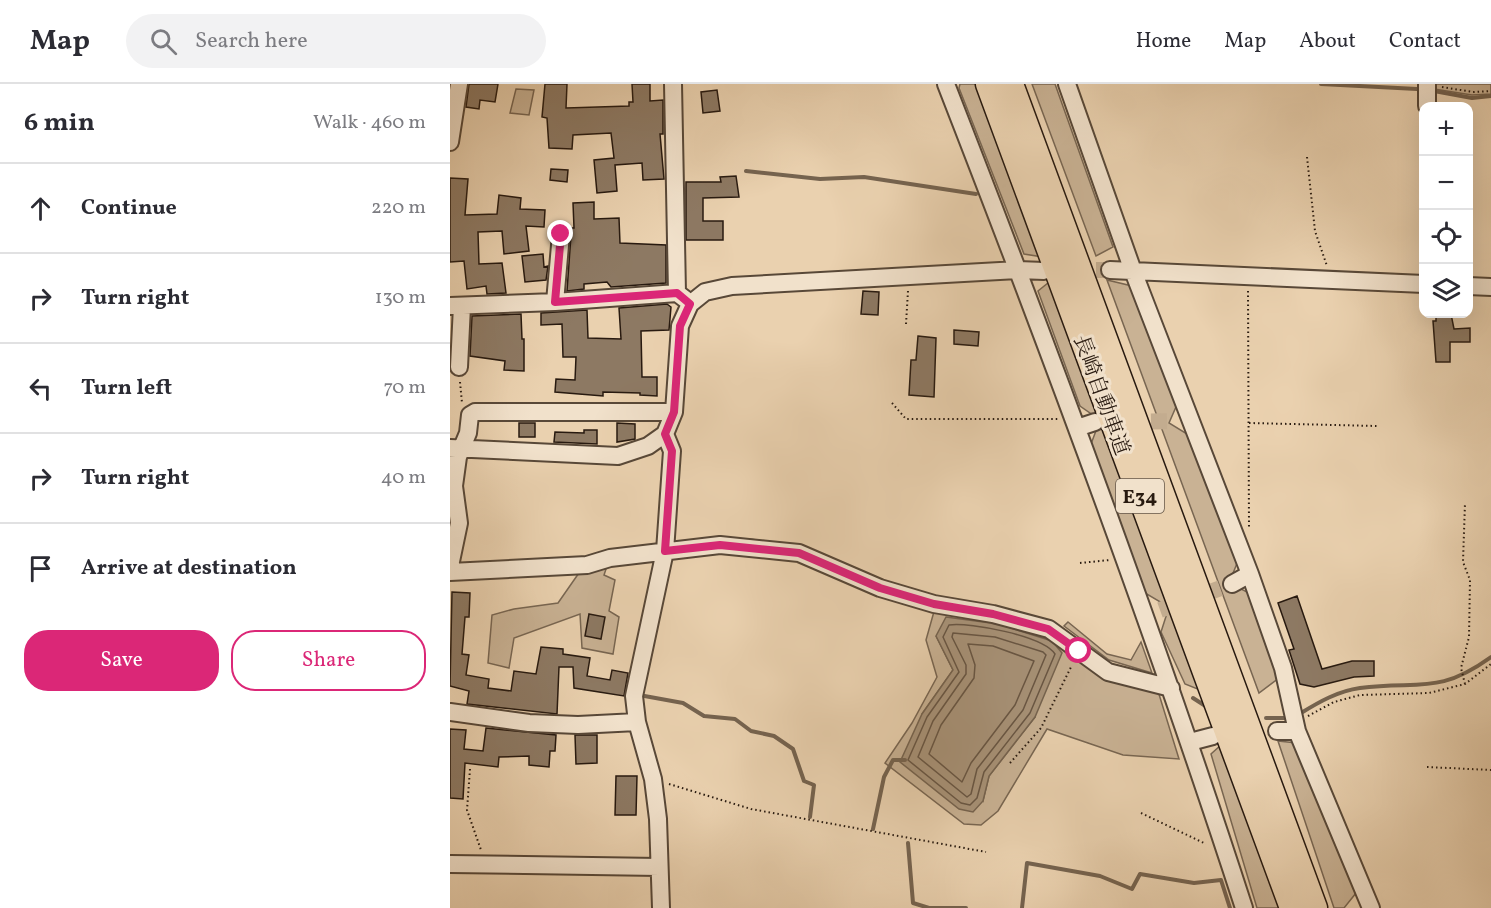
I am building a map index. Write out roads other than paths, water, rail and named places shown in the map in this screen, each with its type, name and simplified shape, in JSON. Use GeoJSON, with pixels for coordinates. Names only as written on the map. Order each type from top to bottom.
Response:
{"type":"FeatureCollection","features":[{"type":"Feature","properties":{"kind":"highway","name":"長崎自動車道"},"geometry":{"type":"LineString","coordinates":[[988,84],[1292,908]]}},
{"type":"Feature","properties":{"kind":"highway","name":"長崎自動車道"},"geometry":{"type":"LineString","coordinates":[[1011,84],[1315,908]]}},
{"type":"Feature","properties":{"kind":"street"},"geometry":{"type":"LineString","coordinates":[[450,142],[459,84]]}},
{"type":"Feature","properties":{"kind":"street"},"geometry":{"type":"LineString","coordinates":[[673,84],[677,293]]}},
{"type":"Feature","properties":{"kind":"street"},"geometry":{"type":"LineString","coordinates":[[946,84],[1125,558],[1154,614],[1171,688],[1244,908]]}},
{"type":"Feature","properties":{"kind":"street"},"geometry":{"type":"LineString","coordinates":[[1067,84],[1133,271],[1250,574],[1283,668],[1297,727],[1369,907]]}},
{"type":"Feature","properties":{"kind":"street"},"geometry":{"type":"LineString","coordinates":[[1422,84],[1427,84],[1427,102]]}},
{"type":"Feature","properties":{"kind":"street"},"geometry":{"type":"LineString","coordinates":[[555,302],[561,234]]}},
{"type":"Feature","properties":{"kind":"street"},"geometry":{"type":"LineString","coordinates":[[456,448],[618,456],[648,446],[665,434],[674,412],[680,326],[690,304],[705,292],[732,286],[1018,270],[1044,271]]}},
{"type":"Feature","properties":{"kind":"street"},"geometry":{"type":"LineString","coordinates":[[1110,270],[1419,284]]}},
{"type":"Feature","properties":{"kind":"street"},"geometry":{"type":"LineString","coordinates":[[1473,286],[1491,287]]}},
{"type":"Feature","properties":{"kind":"street"},"geometry":{"type":"LineString","coordinates":[[459,367],[456,306],[555,302],[677,293],[690,304]]}},
{"type":"Feature","properties":{"kind":"street"},"geometry":{"type":"LineString","coordinates":[[674,412],[475,412],[470,415],[456,448],[458,457],[454,486],[459,523],[450,566],[587,565],[666,544],[720,545],[799,553],[891,591],[934,604],[993,614],[1048,629],[1108,672],[1171,688]]}},
{"type":"Feature","properties":{"kind":"street"},"geometry":{"type":"LineString","coordinates":[[1174,421],[1191,422]]}},
{"type":"Feature","properties":{"kind":"street"},"geometry":{"type":"LineString","coordinates":[[1075,423],[1095,422]]}},
{"type":"Feature","properties":{"kind":"street"},"geometry":{"type":"LineString","coordinates":[[661,908],[653,779],[637,722],[634,696],[666,544],[672,451],[665,434]]}},
{"type":"Feature","properties":{"kind":"street"},"geometry":{"type":"LineString","coordinates":[[1232,584],[1250,574]]}},
{"type":"Feature","properties":{"kind":"street"},"geometry":{"type":"LineString","coordinates":[[450,712],[568,725],[637,722]]}},
{"type":"Feature","properties":{"kind":"street"},"geometry":{"type":"LineString","coordinates":[[1277,731],[1297,727]]}},
{"type":"Feature","properties":{"kind":"street"},"geometry":{"type":"LineString","coordinates":[[1190,741],[1213,736]]}},
{"type":"Feature","properties":{"kind":"street"},"geometry":{"type":"LineString","coordinates":[[450,864],[659,867]]}},
{"type":"Feature","properties":{"kind":"water"},"geometry":{"type":"Polygon","coordinates":[[[946,617],[998,624],[1052,641],[1062,653],[1035,717],[989,776],[983,801],[973,812],[959,809],[900,762],[922,714],[953,670],[936,636],[946,617]]]}},
{"type":"Feature","properties":{"kind":"waterway"},"geometry":{"type":"LineString","coordinates":[[1321,84],[1417,89]]}},
{"type":"Feature","properties":{"kind":"waterway"},"geometry":{"type":"LineString","coordinates":[[1434,91],[1472,98],[1491,96]]}},
{"type":"Feature","properties":{"kind":"waterway"},"geometry":{"type":"LineString","coordinates":[[746,171],[820,179],[864,177],[976,194]]}},
{"type":"Feature","properties":{"kind":"waterway"},"geometry":{"type":"LineString","coordinates":[[746,540],[765,542]]}},
{"type":"Feature","properties":{"kind":"waterway"},"geometry":{"type":"LineString","coordinates":[[1301,713],[1329,697],[1352,689],[1441,682],[1456,677],[1491,657]]}},
{"type":"Feature","properties":{"kind":"waterway"},"geometry":{"type":"LineString","coordinates":[[639,695],[683,703],[704,716],[735,719],[751,731],[774,736],[793,749],[804,781],[814,785],[810,817]]}},
{"type":"Feature","properties":{"kind":"waterway"},"geometry":{"type":"LineString","coordinates":[[1193,698],[1207,707]]}},
{"type":"Feature","properties":{"kind":"waterway"},"geometry":{"type":"LineString","coordinates":[[1266,718],[1285,718]]}},
{"type":"Feature","properties":{"kind":"waterway"},"geometry":{"type":"LineString","coordinates":[[873,829],[884,777],[893,760],[905,760]]}},
{"type":"Feature","properties":{"kind":"waterway"},"geometry":{"type":"LineString","coordinates":[[908,843],[913,903],[929,908],[966,908]]}},
{"type":"Feature","properties":{"kind":"waterway"},"geometry":{"type":"LineString","coordinates":[[1022,908],[1027,863],[1100,876],[1132,889],[1140,874],[1194,883],[1221,880],[1230,908]]}},
{"type":"Feature","properties":{"kind":"tunnel"},"geometry":{"type":"LineString","coordinates":[[1072,270],[1110,270]]}},
{"type":"Feature","properties":{"kind":"tunnel"},"geometry":{"type":"LineString","coordinates":[[1127,422],[1174,421]]}},
{"type":"Feature","properties":{"kind":"tunnel"},"geometry":{"type":"LineString","coordinates":[[1160,610],[1232,584]]}}]}
